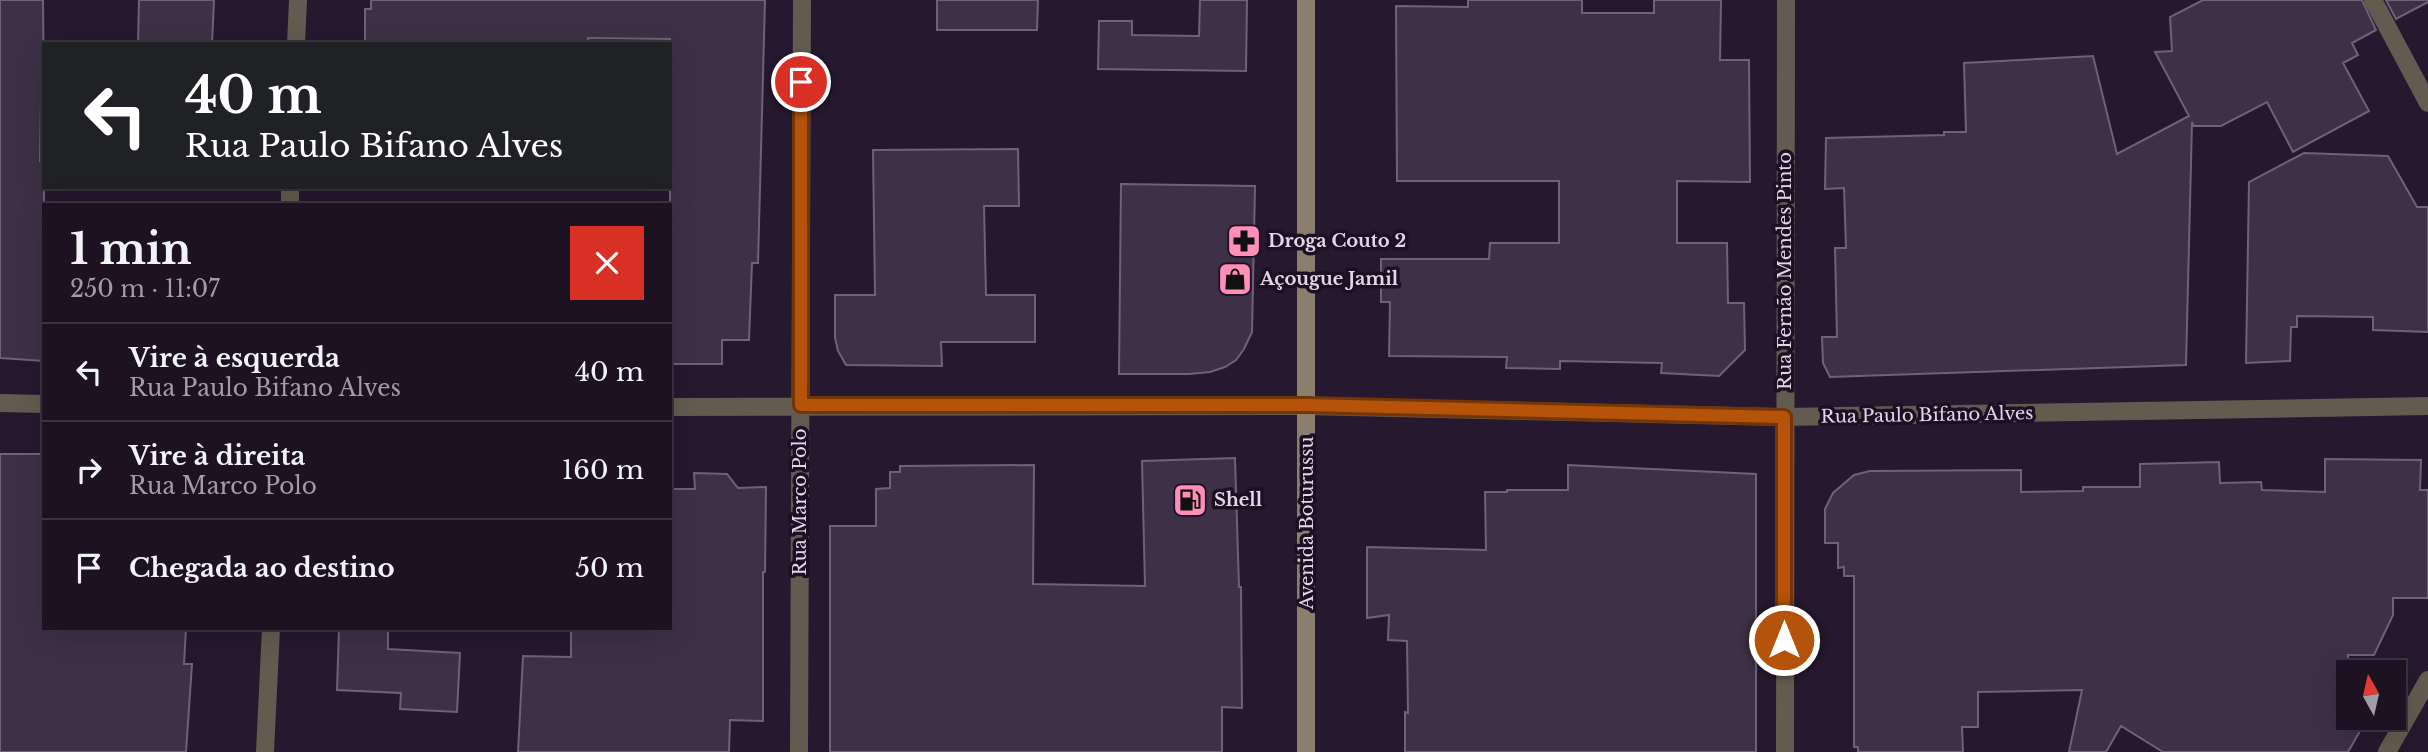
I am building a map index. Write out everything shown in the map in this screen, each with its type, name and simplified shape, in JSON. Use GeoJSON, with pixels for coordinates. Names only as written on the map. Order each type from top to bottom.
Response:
{"type":"FeatureCollection","features":[{"type":"Feature","properties":{"kind":"main road","name":"Avenida Boturussu"},"geometry":{"type":"LineString","coordinates":[[1306,0],[1306,752]]}},
{"type":"Feature","properties":{"kind":"street"},"geometry":{"type":"LineString","coordinates":[[296,42],[298,0]]}},
{"type":"Feature","properties":{"kind":"street","name":"Rua Marco Polo"},"geometry":{"type":"LineString","coordinates":[[799,752],[802,0]]}},
{"type":"Feature","properties":{"kind":"street","name":"Rua Fernão Mendes Pinto"},"geometry":{"type":"LineString","coordinates":[[1785,752],[1786,0]]}},
{"type":"Feature","properties":{"kind":"street"},"geometry":{"type":"LineString","coordinates":[[2373,0],[2428,103]]}},
{"type":"Feature","properties":{"kind":"street"},"geometry":{"type":"LineString","coordinates":[[0,403],[42,404]]}},
{"type":"Feature","properties":{"kind":"street","name":"Rua Paulo Bifano Alves"},"geometry":{"type":"LineString","coordinates":[[672,407],[1308,405],[1784,417],[2428,406]]}},
{"type":"Feature","properties":{"kind":"street"},"geometry":{"type":"LineString","coordinates":[[265,752],[271,630]]}},
{"type":"Feature","properties":{"kind":"street"},"geometry":{"type":"LineString","coordinates":[[2387,752],[2428,680]]}},
{"type":"Feature","properties":{"kind":"building"},"geometry":{"type":"Polygon","coordinates":[[[0,0],[43,0],[40,161],[44,189],[42,361],[0,358],[0,0]]]}},
{"type":"Feature","properties":{"kind":"building"},"geometry":{"type":"Polygon","coordinates":[[[139,0],[214,0],[212,42],[138,42],[139,0]]]}},
{"type":"Feature","properties":{"kind":"building"},"geometry":{"type":"Polygon","coordinates":[[[371,0],[765,0],[758,263],[752,263],[749,340],[722,340],[722,364],[672,364],[670,39],[588,38],[588,42],[365,42],[365,9],[371,9],[371,0]]]}},
{"type":"Feature","properties":{"kind":"building"},"geometry":{"type":"Polygon","coordinates":[[[937,0],[1038,0],[1037,30],[937,30],[937,0]]]}},
{"type":"Feature","properties":{"kind":"building"},"geometry":{"type":"Polygon","coordinates":[[[1200,0],[1247,0],[1246,71],[1098,69],[1099,21],[1132,21],[1132,35],[1199,36],[1200,0]]]}},
{"type":"Feature","properties":{"kind":"building"},"geometry":{"type":"Polygon","coordinates":[[[1468,0],[1582,0],[1582,13],[1654,13],[1654,0],[1721,0],[1720,60],[1749,60],[1750,182],[1677,181],[1677,243],[1727,243],[1728,303],[1744,303],[1745,350],[1719,376],[1661,373],[1662,363],[1560,361],[1560,369],[1506,368],[1507,357],[1389,356],[1390,302],[1381,302],[1381,259],[1489,259],[1490,243],[1559,243],[1559,181],[1397,181],[1396,6],[1468,7],[1468,0]]]}},
{"type":"Feature","properties":{"kind":"building"},"geometry":{"type":"Polygon","coordinates":[[[2203,0],[2362,0],[2376,30],[2352,43],[2358,55],[2343,63],[2369,111],[2293,152],[2267,102],[2221,126],[2194,126],[2192,122],[2186,365],[1830,377],[1823,363],[1822,337],[1837,337],[1835,248],[1846,248],[1844,188],[1825,189],[1826,138],[1966,132],[1964,63],[2093,56],[2117,154],[2189,116],[2155,52],[2172,51],[2170,17],[2203,0]]]}},
{"type":"Feature","properties":{"kind":"building"},"geometry":{"type":"Polygon","coordinates":[[[2386,0],[2428,0],[2428,2],[2396,19],[2386,0]]]}},
{"type":"Feature","properties":{"kind":"building"},"geometry":{"type":"Polygon","coordinates":[[[1018,149],[1019,206],[984,206],[986,295],[1035,295],[1035,342],[941,342],[942,366],[846,365],[838,351],[835,338],[835,295],[875,295],[873,150],[1018,149]]]}},
{"type":"Feature","properties":{"kind":"building"},"geometry":{"type":"Polygon","coordinates":[[[2304,153],[2388,156],[2417,207],[2428,207],[2428,332],[2373,330],[2373,317],[2297,316],[2297,327],[2291,327],[2290,361],[2246,363],[2249,182],[2304,153]]]}},
{"type":"Feature","properties":{"kind":"building"},"geometry":{"type":"Polygon","coordinates":[[[1121,184],[1255,186],[1252,332],[1236,360],[1225,367],[1189,374],[1119,374],[1121,184]]]}},
{"type":"Feature","properties":{"kind":"building"},"geometry":{"type":"Polygon","coordinates":[[[0,454],[42,454],[42,630],[186,630],[184,664],[192,664],[186,752],[0,752],[0,454]]]}},
{"type":"Feature","properties":{"kind":"building"},"geometry":{"type":"Polygon","coordinates":[[[1235,458],[1241,587],[1242,708],[1222,707],[1222,752],[830,752],[830,526],[876,526],[876,489],[890,488],[890,472],[900,472],[900,466],[1034,465],[1033,584],[1145,586],[1142,461],[1235,458]]]}},
{"type":"Feature","properties":{"kind":"building"},"geometry":{"type":"Polygon","coordinates":[[[2325,459],[2421,460],[2420,490],[2428,490],[2428,598],[2393,598],[2393,615],[2374,655],[2348,655],[2348,660],[2336,660],[2336,730],[2361,730],[2348,752],[2163,752],[2121,726],[2106,752],[2069,752],[2082,690],[1978,692],[1978,727],[1962,727],[1963,752],[1858,752],[1858,747],[1854,747],[1854,576],[1844,576],[1844,567],[1838,568],[1838,543],[1825,543],[1825,509],[1833,493],[1854,475],[1870,471],[2021,470],[2021,492],[2083,491],[2083,487],[2140,487],[2140,464],[2219,462],[2220,483],[2261,482],[2262,490],[2325,492],[2325,459]]]}},
{"type":"Feature","properties":{"kind":"building"},"geometry":{"type":"Polygon","coordinates":[[[1568,465],[1756,474],[1756,752],[1405,752],[1405,712],[1408,713],[1407,641],[1388,640],[1389,615],[1367,618],[1367,547],[1486,550],[1485,492],[1568,490],[1568,465]]]}},
{"type":"Feature","properties":{"kind":"building"},"geometry":{"type":"Polygon","coordinates":[[[694,473],[727,474],[738,488],[766,487],[763,721],[730,720],[729,752],[518,752],[523,656],[571,657],[571,630],[672,630],[672,489],[695,489],[694,473]]]}},
{"type":"Feature","properties":{"kind":"building"},"geometry":{"type":"Polygon","coordinates":[[[339,630],[388,630],[388,649],[460,653],[457,712],[400,709],[401,693],[337,690],[339,630]]]}},
{"type":"Feature","properties":{"kind":"place","name":"Droga Couto 2"},"geometry":{"type":"Point","coordinates":[1244,241]}},
{"type":"Feature","properties":{"kind":"place","name":"Açougue Jamil"},"geometry":{"type":"Point","coordinates":[1235,279]}},
{"type":"Feature","properties":{"kind":"place","name":"Shell"},"geometry":{"type":"Point","coordinates":[1190,500]}},
{"type":"Feature","properties":{"kind":"route"},"geometry":{"type":"LineString","coordinates":[[801,82],[801,405],[1308,405],[1784,417],[1784,640]]}}]}
